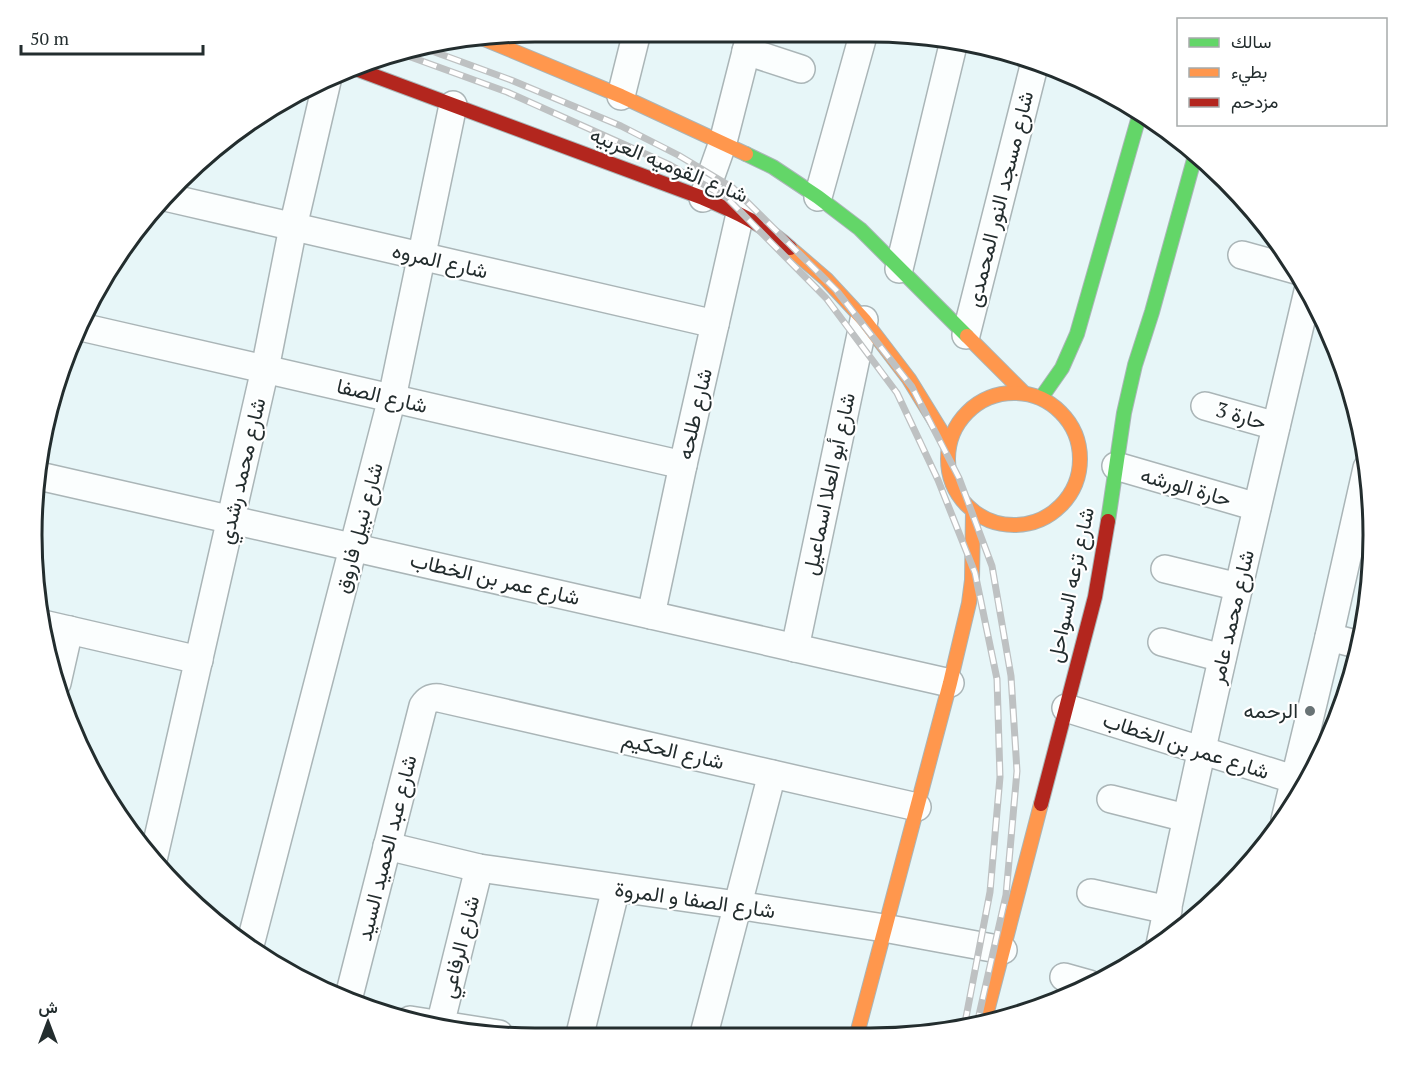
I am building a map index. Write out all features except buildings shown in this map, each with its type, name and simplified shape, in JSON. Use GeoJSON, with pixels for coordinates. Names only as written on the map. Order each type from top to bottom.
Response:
{"type":"FeatureCollection","features":[{"type":"Feature","properties":{"kind":"main road","name":"شارع القوميه العربيه"},"geometry":{"type":"LineString","coordinates":[[496,44],[621,96],[773,167],[860,229],[1024,393]]}},
{"type":"Feature","properties":{"kind":"main road","name":"شارع القوميه العربيه"},"geometry":{"type":"LineString","coordinates":[[366,72],[703,198],[740,214],[782,240],[826,279],[864,320],[909,379],[949,444]]}},
{"type":"Feature","properties":{"kind":"main road"},"geometry":{"type":"LineString","coordinates":[[1041,398],[1062,368],[1077,334],[1138,121]]}},
{"type":"Feature","properties":{"kind":"main road","name":"شارع ترعه السواحل"},"geometry":{"type":"LineString","coordinates":[[986,1014],[1095,597],[1105,544],[1106,493],[1116,466],[1124,413],[1135,365],[1193,163]]}},
{"type":"Feature","properties":{"kind":"main road"},"geometry":{"type":"LineString","coordinates":[[1010,393],[1024,393],[1041,398],[1065,416],[1073,428],[1080,456],[1079,486],[1057,509],[1045,517],[1016,524],[1000,523],[986,518],[973,511],[954,488],[948,459],[949,444],[954,431],[961,419],[982,400],[1010,393]]}},
{"type":"Feature","properties":{"kind":"main road"},"geometry":{"type":"LineString","coordinates":[[858,1028],[950,683],[971,591],[973,511]]}},
{"type":"Feature","properties":{"kind":"street"},"geometry":{"type":"LineString","coordinates":[[621,96],[634,42]]}},
{"type":"Feature","properties":{"kind":"street"},"geometry":{"type":"LineString","coordinates":[[703,198],[723,142],[749,42],[801,69]]}},
{"type":"Feature","properties":{"kind":"street"},"geometry":{"type":"LineString","coordinates":[[818,197],[861,42]]}},
{"type":"Feature","properties":{"kind":"street"},"geometry":{"type":"LineString","coordinates":[[899,269],[952,49]]}},
{"type":"Feature","properties":{"kind":"street","name":"شارع مسجد النور المحمدى"},"geometry":{"type":"LineString","coordinates":[[966,336],[1033,70]]}},
{"type":"Feature","properties":{"kind":"street","name":"شارع محمد رشدي"},"geometry":{"type":"LineString","coordinates":[[155,849],[265,369],[293,227],[325,89]]}},
{"type":"Feature","properties":{"kind":"street","name":"شارع نبيل فاروق"},"geometry":{"type":"LineString","coordinates":[[252,938],[392,398],[453,105]]}},
{"type":"Feature","properties":{"kind":"street","name":"شارع المروه"},"geometry":{"type":"LineString","coordinates":[[174,199],[715,324]]}},
{"type":"Feature","properties":{"kind":"street","name":"شارع طلحه"},"geometry":{"type":"LineString","coordinates":[[651,615],[740,214]]}},
{"type":"Feature","properties":{"kind":"street"},"geometry":{"type":"LineString","coordinates":[[1242,255],[1283,266]]}},
{"type":"Feature","properties":{"kind":"street","name":"شارع محمد عامر"},"geometry":{"type":"LineString","coordinates":[[1163,931],[1222,658],[1305,304]]}},
{"type":"Feature","properties":{"kind":"street","name":"شارع أبو العلا اسماعيل"},"geometry":{"type":"LineString","coordinates":[[795,648],[864,320]]}},
{"type":"Feature","properties":{"kind":"street","name":"شارع الصفا"},"geometry":{"type":"LineString","coordinates":[[88,329],[683,465]]}},
{"type":"Feature","properties":{"kind":"street","name":"حارة 3"},"geometry":{"type":"LineString","coordinates":[[1205,406],[1276,426]]}},
{"type":"Feature","properties":{"kind":"street","name":"حارة الورشه"},"geometry":{"type":"LineString","coordinates":[[1116,466],[1257,507]]}},
{"type":"Feature","properties":{"kind":"street","name":"شارع عمر بن الخطاب"},"geometry":{"type":"LineString","coordinates":[[45,477],[950,683]]}},
{"type":"Feature","properties":{"kind":"street"},"geometry":{"type":"LineString","coordinates":[[1302,773],[1329,637],[1362,501]]}},
{"type":"Feature","properties":{"kind":"street"},"geometry":{"type":"LineString","coordinates":[[1165,569],[1239,586]]}},
{"type":"Feature","properties":{"kind":"street"},"geometry":{"type":"LineString","coordinates":[[50,626],[199,660]]}},
{"type":"Feature","properties":{"kind":"street"},"geometry":{"type":"LineString","coordinates":[[60,668],[69,630]]}},
{"type":"Feature","properties":{"kind":"street"},"geometry":{"type":"LineString","coordinates":[[1329,637],[1351,643]]}},
{"type":"Feature","properties":{"kind":"street"},"geometry":{"type":"LineString","coordinates":[[1162,642],[1222,658]]}},
{"type":"Feature","properties":{"kind":"street","name":"شارع الحكيم"},"geometry":{"type":"LineString","coordinates":[[429,699],[439,698],[916,807]]}},
{"type":"Feature","properties":{"kind":"street","name":"شارع عبد الحميد السيد"},"geometry":{"type":"LineString","coordinates":[[350,992],[423,706],[429,699]]}},
{"type":"Feature","properties":{"kind":"street","name":"شارع عمر بن الخطاب"},"geometry":{"type":"LineString","coordinates":[[1066,708],[1297,781]]}},
{"type":"Feature","properties":{"kind":"street"},"geometry":{"type":"LineString","coordinates":[[706,1028],[772,774]]}},
{"type":"Feature","properties":{"kind":"street"},"geometry":{"type":"LineString","coordinates":[[1111,798],[1186,818]]}},
{"type":"Feature","properties":{"kind":"street","name":"شارع الصفا و المروة"},"geometry":{"type":"LineString","coordinates":[[387,846],[479,868],[884,928],[1003,950]]}},
{"type":"Feature","properties":{"kind":"street","name":"شارع الرفاعي"},"geometry":{"type":"LineString","coordinates":[[453,1021],[479,868]]}},
{"type":"Feature","properties":{"kind":"street"},"geometry":{"type":"LineString","coordinates":[[581,1028],[616,888]]}},
{"type":"Feature","properties":{"kind":"street"},"geometry":{"type":"LineString","coordinates":[[1091,893],[1167,910]]}},
{"type":"Feature","properties":{"kind":"railway"},"geometry":{"type":"LineString","coordinates":[[435,52],[511,80],[621,126],[678,155],[733,188],[836,290],[912,387],[959,478],[992,566],[1011,676],[1017,771],[1006,895],[979,1016]]}},
{"type":"Feature","properties":{"kind":"railway"},"geometry":{"type":"LineString","coordinates":[[412,58],[507,92],[670,165],[727,198],[826,298],[897,393],[938,480],[975,573],[997,679],[1000,777],[990,892],[966,1019]]}},
{"type":"Feature","properties":{"kind":"traffic: fast"},"geometry":{"type":"LineString","coordinates":[[1041,398],[1062,368],[1077,334],[1138,121]]}},
{"type":"Feature","properties":{"kind":"traffic: fast"},"geometry":{"type":"LineString","coordinates":[[746,154],[773,167],[860,229],[967,336]]}},
{"type":"Feature","properties":{"kind":"traffic: fast"},"geometry":{"type":"LineString","coordinates":[[1108,521],[1124,413],[1135,365],[1193,163]]}},
{"type":"Feature","properties":{"kind":"traffic: slow"},"geometry":{"type":"LineString","coordinates":[[496,44],[621,96],[746,154]]}},
{"type":"Feature","properties":{"kind":"traffic: slow"},"geometry":{"type":"LineString","coordinates":[[790,248],[826,279],[864,320],[909,379],[949,444]]}},
{"type":"Feature","properties":{"kind":"traffic: slow"},"geometry":{"type":"LineString","coordinates":[[967,336],[1024,393]]}},
{"type":"Feature","properties":{"kind":"traffic: slow"},"geometry":{"type":"LineString","coordinates":[[1014,393],[1039,398],[1061,412],[1075,434],[1080,459],[1075,484],[1061,506],[1039,520],[1014,525],[989,520],[967,506],[953,484],[948,459],[953,434],[967,412],[989,398],[1014,393]]}},
{"type":"Feature","properties":{"kind":"traffic: slow"},"geometry":{"type":"LineString","coordinates":[[859,1028],[969,603],[972,580],[973,511]]}},
{"type":"Feature","properties":{"kind":"traffic: slow"},"geometry":{"type":"LineString","coordinates":[[986,1014],[1041,804]]}},
{"type":"Feature","properties":{"kind":"traffic: jam"},"geometry":{"type":"LineString","coordinates":[[365,72],[703,198],[738,213],[790,248]]}},
{"type":"Feature","properties":{"kind":"traffic: jam"},"geometry":{"type":"LineString","coordinates":[[1041,804],[1095,597],[1108,521]]}},
{"type":"Feature","properties":{"kind":"place","name":"الرحمه"},"geometry":{"type":"Point","coordinates":[1310,711]}}]}
